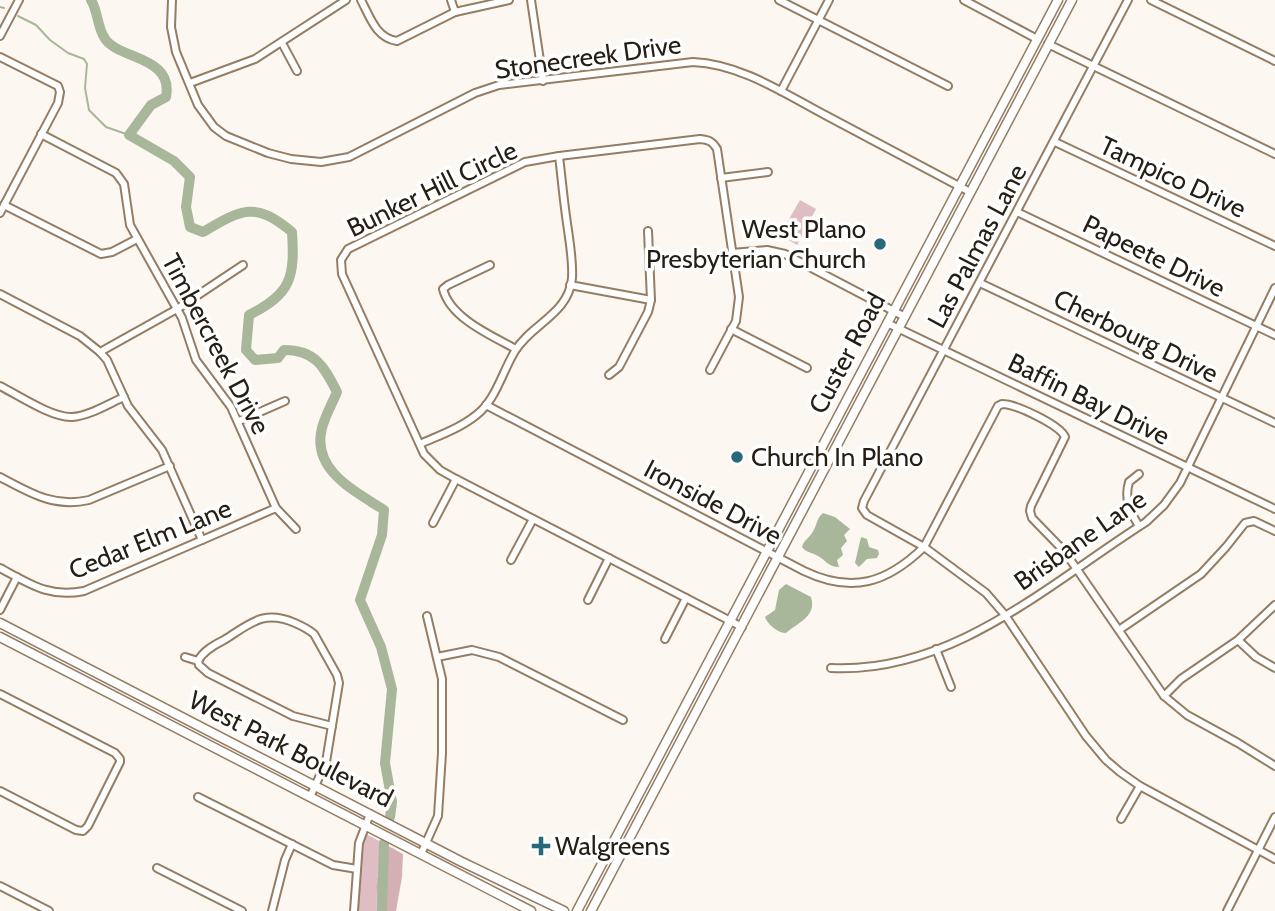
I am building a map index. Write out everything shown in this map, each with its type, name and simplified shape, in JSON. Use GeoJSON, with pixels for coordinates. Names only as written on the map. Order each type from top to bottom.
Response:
{"type":"FeatureCollection","features":[{"type":"Feature","properties":{"kind":"main road","name":"Custer Road"},"geometry":{"type":"LineString","coordinates":[[577,911],[1058,0]]}},
{"type":"Feature","properties":{"kind":"main road","name":"Custer Road"},"geometry":{"type":"LineString","coordinates":[[592,911],[1072,0]]}},
{"type":"Feature","properties":{"kind":"main road"},"geometry":{"type":"LineString","coordinates":[[1037,39],[1048,44]]}},
{"type":"Feature","properties":{"kind":"main road","name":"West Park Boulevard"},"geometry":{"type":"LineString","coordinates":[[0,623],[483,872],[564,911]]}},
{"type":"Feature","properties":{"kind":"main road","name":"West Park Boulevard"},"geometry":{"type":"LineString","coordinates":[[0,637],[531,911]]}},
{"type":"Feature","properties":{"kind":"main road"},"geometry":{"type":"LineString","coordinates":[[477,883],[483,872]]}},
{"type":"Feature","properties":{"kind":"street"},"geometry":{"type":"LineString","coordinates":[[0,36],[19,0]]}},
{"type":"Feature","properties":{"kind":"street","name":"Stonecreek Drive"},"geometry":{"type":"LineString","coordinates":[[172,0],[171,27],[176,52],[198,105],[206,117],[226,136],[291,159],[320,162],[349,157],[475,93],[509,83],[693,62],[728,68],[781,91],[970,192]]}},
{"type":"Feature","properties":{"kind":"street"},"geometry":{"type":"LineString","coordinates":[[190,83],[255,59],[346,0]]}},
{"type":"Feature","properties":{"kind":"street"},"geometry":{"type":"LineString","coordinates":[[361,0],[379,33],[397,41],[455,12],[509,0]]}},
{"type":"Feature","properties":{"kind":"street"},"geometry":{"type":"LineString","coordinates":[[451,0],[455,12]]}},
{"type":"Feature","properties":{"kind":"street"},"geometry":{"type":"LineString","coordinates":[[531,0],[542,80]]}},
{"type":"Feature","properties":{"kind":"street"},"geometry":{"type":"LineString","coordinates":[[779,0],[948,86]]}},
{"type":"Feature","properties":{"kind":"street"},"geometry":{"type":"LineString","coordinates":[[781,91],[829,0]]}},
{"type":"Feature","properties":{"kind":"street"},"geometry":{"type":"LineString","coordinates":[[964,0],[1037,39]]}},
{"type":"Feature","properties":{"kind":"street","name":"Las Palmas Lane"},"geometry":{"type":"LineString","coordinates":[[924,547],[863,511],[864,501],[1128,0]]}},
{"type":"Feature","properties":{"kind":"street"},"geometry":{"type":"LineString","coordinates":[[1151,0],[1275,61]]}},
{"type":"Feature","properties":{"kind":"street"},"geometry":{"type":"LineString","coordinates":[[282,43],[297,71]]}},
{"type":"Feature","properties":{"kind":"street"},"geometry":{"type":"LineString","coordinates":[[1048,44],[1275,154]]}},
{"type":"Feature","properties":{"kind":"street"},"geometry":{"type":"LineString","coordinates":[[0,57],[60,88],[58,103],[0,213]]}},
{"type":"Feature","properties":{"kind":"street","name":"Timbercreek Drive"},"geometry":{"type":"LineString","coordinates":[[41,134],[121,178],[126,191],[127,215],[137,239],[184,323],[197,360],[239,421],[276,508],[296,529]]}},
{"type":"Feature","properties":{"kind":"street","name":"Bunker Hill Circle"},"geometry":{"type":"LineString","coordinates":[[710,370],[736,321],[739,298],[722,178],[717,149],[713,142],[700,139],[559,156],[512,167],[348,249],[341,260],[342,274],[431,463],[456,479],[742,627]]}},
{"type":"Feature","properties":{"kind":"street","name":"Tampico Drive"},"geometry":{"type":"LineString","coordinates":[[1055,142],[1275,246]]}},
{"type":"Feature","properties":{"kind":"street"},"geometry":{"type":"LineString","coordinates":[[420,444],[473,418],[486,405],[516,349],[555,313],[566,298],[572,260],[559,156]]}},
{"type":"Feature","properties":{"kind":"street"},"geometry":{"type":"LineString","coordinates":[[722,178],[768,172]]}},
{"type":"Feature","properties":{"kind":"street"},"geometry":{"type":"LineString","coordinates":[[4,205],[93,252],[112,252],[137,239]]}},
{"type":"Feature","properties":{"kind":"street","name":"Papeete Drive"},"geometry":{"type":"LineString","coordinates":[[1017,212],[1275,335]]}},
{"type":"Feature","properties":{"kind":"street"},"geometry":{"type":"LineString","coordinates":[[610,375],[619,367],[648,312],[651,300],[648,231]]}},
{"type":"Feature","properties":{"kind":"street"},"geometry":{"type":"LineString","coordinates":[[733,253],[759,249],[785,254],[905,317]]}},
{"type":"Feature","properties":{"kind":"street"},"geometry":{"type":"LineString","coordinates":[[100,352],[177,309],[243,265]]}},
{"type":"Feature","properties":{"kind":"street"},"geometry":{"type":"LineString","coordinates":[[490,265],[448,285],[443,289],[444,293],[454,308],[475,327],[516,349]]}},
{"type":"Feature","properties":{"kind":"street","name":"Cherbourg Drive"},"geometry":{"type":"LineString","coordinates":[[980,283],[1275,423]]}},
{"type":"Feature","properties":{"kind":"street"},"geometry":{"type":"LineString","coordinates":[[570,285],[651,300]]}},
{"type":"Feature","properties":{"kind":"street","name":"Brisbane Lane"},"geometry":{"type":"LineString","coordinates":[[831,668],[853,669],[893,664],[987,627],[1139,526],[1164,505],[1188,467],[1275,288]]}},
{"type":"Feature","properties":{"kind":"street"},"geometry":{"type":"LineString","coordinates":[[0,294],[80,336],[107,360],[137,420],[162,450],[202,540]]}},
{"type":"Feature","properties":{"kind":"street","name":"Baffin Bay Drive"},"geometry":{"type":"LineString","coordinates":[[887,323],[1275,509]]}},
{"type":"Feature","properties":{"kind":"street"},"geometry":{"type":"LineString","coordinates":[[731,329],[807,368]]}},
{"type":"Feature","properties":{"kind":"street"},"geometry":{"type":"LineString","coordinates":[[0,386],[53,413],[71,417],[124,397]]}},
{"type":"Feature","properties":{"kind":"street"},"geometry":{"type":"LineString","coordinates":[[239,421],[285,401]]}},
{"type":"Feature","properties":{"kind":"street"},"geometry":{"type":"LineString","coordinates":[[1275,766],[1187,715],[1164,696],[1076,568],[1030,514],[1031,506],[1065,440],[1064,434],[1058,427],[1011,405],[1002,404],[998,407],[924,547],[975,582],[1005,615],[1086,736],[1106,760],[1140,786],[1275,859]]}},
{"type":"Feature","properties":{"kind":"street","name":"Ironside Drive"},"geometry":{"type":"LineString","coordinates":[[486,405],[816,577],[848,584],[884,577],[907,563],[924,547]]}},
{"type":"Feature","properties":{"kind":"street"},"geometry":{"type":"LineString","coordinates":[[0,477],[47,500],[75,503],[89,500],[170,466]]}},
{"type":"Feature","properties":{"kind":"street"},"geometry":{"type":"LineString","coordinates":[[1139,474],[1129,482],[1127,498],[1129,510],[1139,526]]}},
{"type":"Feature","properties":{"kind":"street"},"geometry":{"type":"LineString","coordinates":[[433,523],[456,479]]}},
{"type":"Feature","properties":{"kind":"street","name":"Cedar Elm Lane"},"geometry":{"type":"LineString","coordinates":[[0,568],[44,590],[71,593],[84,591],[276,508]]}},
{"type":"Feature","properties":{"kind":"street"},"geometry":{"type":"LineString","coordinates":[[511,560],[533,519]]}},
{"type":"Feature","properties":{"kind":"street"},"geometry":{"type":"LineString","coordinates":[[1119,630],[1201,573],[1247,521],[1254,521],[1275,531]]}},
{"type":"Feature","properties":{"kind":"street"},"geometry":{"type":"LineString","coordinates":[[588,600],[609,558]]}},
{"type":"Feature","properties":{"kind":"street"},"geometry":{"type":"LineString","coordinates":[[0,610],[17,577]]}},
{"type":"Feature","properties":{"kind":"street"},"geometry":{"type":"LineString","coordinates":[[665,639],[686,598]]}},
{"type":"Feature","properties":{"kind":"street"},"geometry":{"type":"LineString","coordinates":[[1164,696],[1181,679],[1238,640],[1275,606]]}},
{"type":"Feature","properties":{"kind":"street"},"geometry":{"type":"LineString","coordinates":[[310,797],[326,762],[332,726],[339,683],[314,634],[284,618],[265,616],[200,656],[199,666],[208,673],[293,716],[332,726]]}},
{"type":"Feature","properties":{"kind":"street"},"geometry":{"type":"LineString","coordinates":[[421,854],[438,816],[443,695],[427,616]]}},
{"type":"Feature","properties":{"kind":"street"},"geometry":{"type":"LineString","coordinates":[[1238,640],[1256,657],[1275,668]]}},
{"type":"Feature","properties":{"kind":"street"},"geometry":{"type":"LineString","coordinates":[[936,649],[951,687]]}},
{"type":"Feature","properties":{"kind":"street"},"geometry":{"type":"LineString","coordinates":[[437,657],[472,650],[499,657],[623,720]]}},
{"type":"Feature","properties":{"kind":"street"},"geometry":{"type":"LineString","coordinates":[[186,657],[198,661]]}},
{"type":"Feature","properties":{"kind":"street"},"geometry":{"type":"LineString","coordinates":[[0,694],[118,755],[119,766],[88,826],[80,831],[0,791]]}},
{"type":"Feature","properties":{"kind":"street"},"geometry":{"type":"LineString","coordinates":[[1121,819],[1140,786]]}},
{"type":"Feature","properties":{"kind":"street"},"geometry":{"type":"LineString","coordinates":[[198,797],[339,867],[358,869]]}},
{"type":"Feature","properties":{"kind":"street"},"geometry":{"type":"LineString","coordinates":[[354,911],[359,843],[370,814]]}},
{"type":"Feature","properties":{"kind":"street"},"geometry":{"type":"LineString","coordinates":[[1227,911],[1275,817]]}},
{"type":"Feature","properties":{"kind":"street"},"geometry":{"type":"LineString","coordinates":[[272,911],[285,860],[292,844]]}},
{"type":"Feature","properties":{"kind":"street"},"geometry":{"type":"LineString","coordinates":[[157,868],[242,911]]}},
{"type":"Feature","properties":{"kind":"street"},"geometry":{"type":"LineString","coordinates":[[0,886],[49,911]]}},
{"type":"Feature","properties":{"kind":"shaded area"},"geometry":{"type":"Polygon","coordinates":[[[800,200],[816,209],[797,245],[780,235],[800,200]]]}},
{"type":"Feature","properties":{"kind":"shaded area"},"geometry":{"type":"Polygon","coordinates":[[[823,513],[835,517],[850,529],[844,535],[847,541],[841,548],[843,555],[837,560],[839,567],[830,565],[802,547],[823,513]]]}},
{"type":"Feature","properties":{"kind":"shaded area"},"geometry":{"type":"Polygon","coordinates":[[[861,537],[867,539],[869,547],[878,550],[879,554],[877,558],[867,559],[859,567],[855,563],[861,537]]]}},
{"type":"Feature","properties":{"kind":"shaded area"},"geometry":{"type":"Polygon","coordinates":[[[786,584],[811,597],[812,604],[806,618],[786,633],[774,628],[765,617],[775,610],[779,590],[786,584]]]}},
{"type":"Feature","properties":{"kind":"shaded area"},"geometry":{"type":"Polygon","coordinates":[[[366,834],[383,843],[376,886],[377,911],[357,911],[362,846],[366,834]]]}},
{"type":"Feature","properties":{"kind":"shaded area"},"geometry":{"type":"Polygon","coordinates":[[[383,843],[403,854],[396,911],[377,911],[376,886],[383,843]]]}},
{"type":"Feature","properties":{"kind":"waterway"},"geometry":{"type":"LineString","coordinates":[[91,0],[102,33],[110,44],[153,66],[161,73],[166,83],[166,97],[151,105],[129,135],[174,161],[190,177],[186,207],[190,227],[203,232],[228,218],[258,212],[292,232],[291,273],[282,292],[249,315],[246,350],[255,360],[278,358],[284,350],[304,353],[318,362],[337,392],[322,428],[320,443],[323,456],[338,478],[384,510],[382,535],[360,600],[381,647],[392,689],[385,763],[392,802],[390,817]]}},
{"type":"Feature","properties":{"kind":"waterway"},"geometry":{"type":"LineString","coordinates":[[0,7],[4,8]]}},
{"type":"Feature","properties":{"kind":"waterway"},"geometry":{"type":"LineString","coordinates":[[18,16],[36,25],[68,53],[84,59],[87,64],[85,88],[89,110],[106,127],[129,135]]}},
{"type":"Feature","properties":{"kind":"waterway"},"geometry":{"type":"LineString","coordinates":[[382,911],[384,843]]}},
{"type":"Feature","properties":{"kind":"place","name":"West Plano Presbyterian Church"},"geometry":{"type":"Point","coordinates":[880,244]}},
{"type":"Feature","properties":{"kind":"place","name":"Church In Plano"},"geometry":{"type":"Point","coordinates":[737,457]}},
{"type":"Feature","properties":{"kind":"place","name":"Walgreens"},"geometry":{"type":"Point","coordinates":[541,846]}}]}
